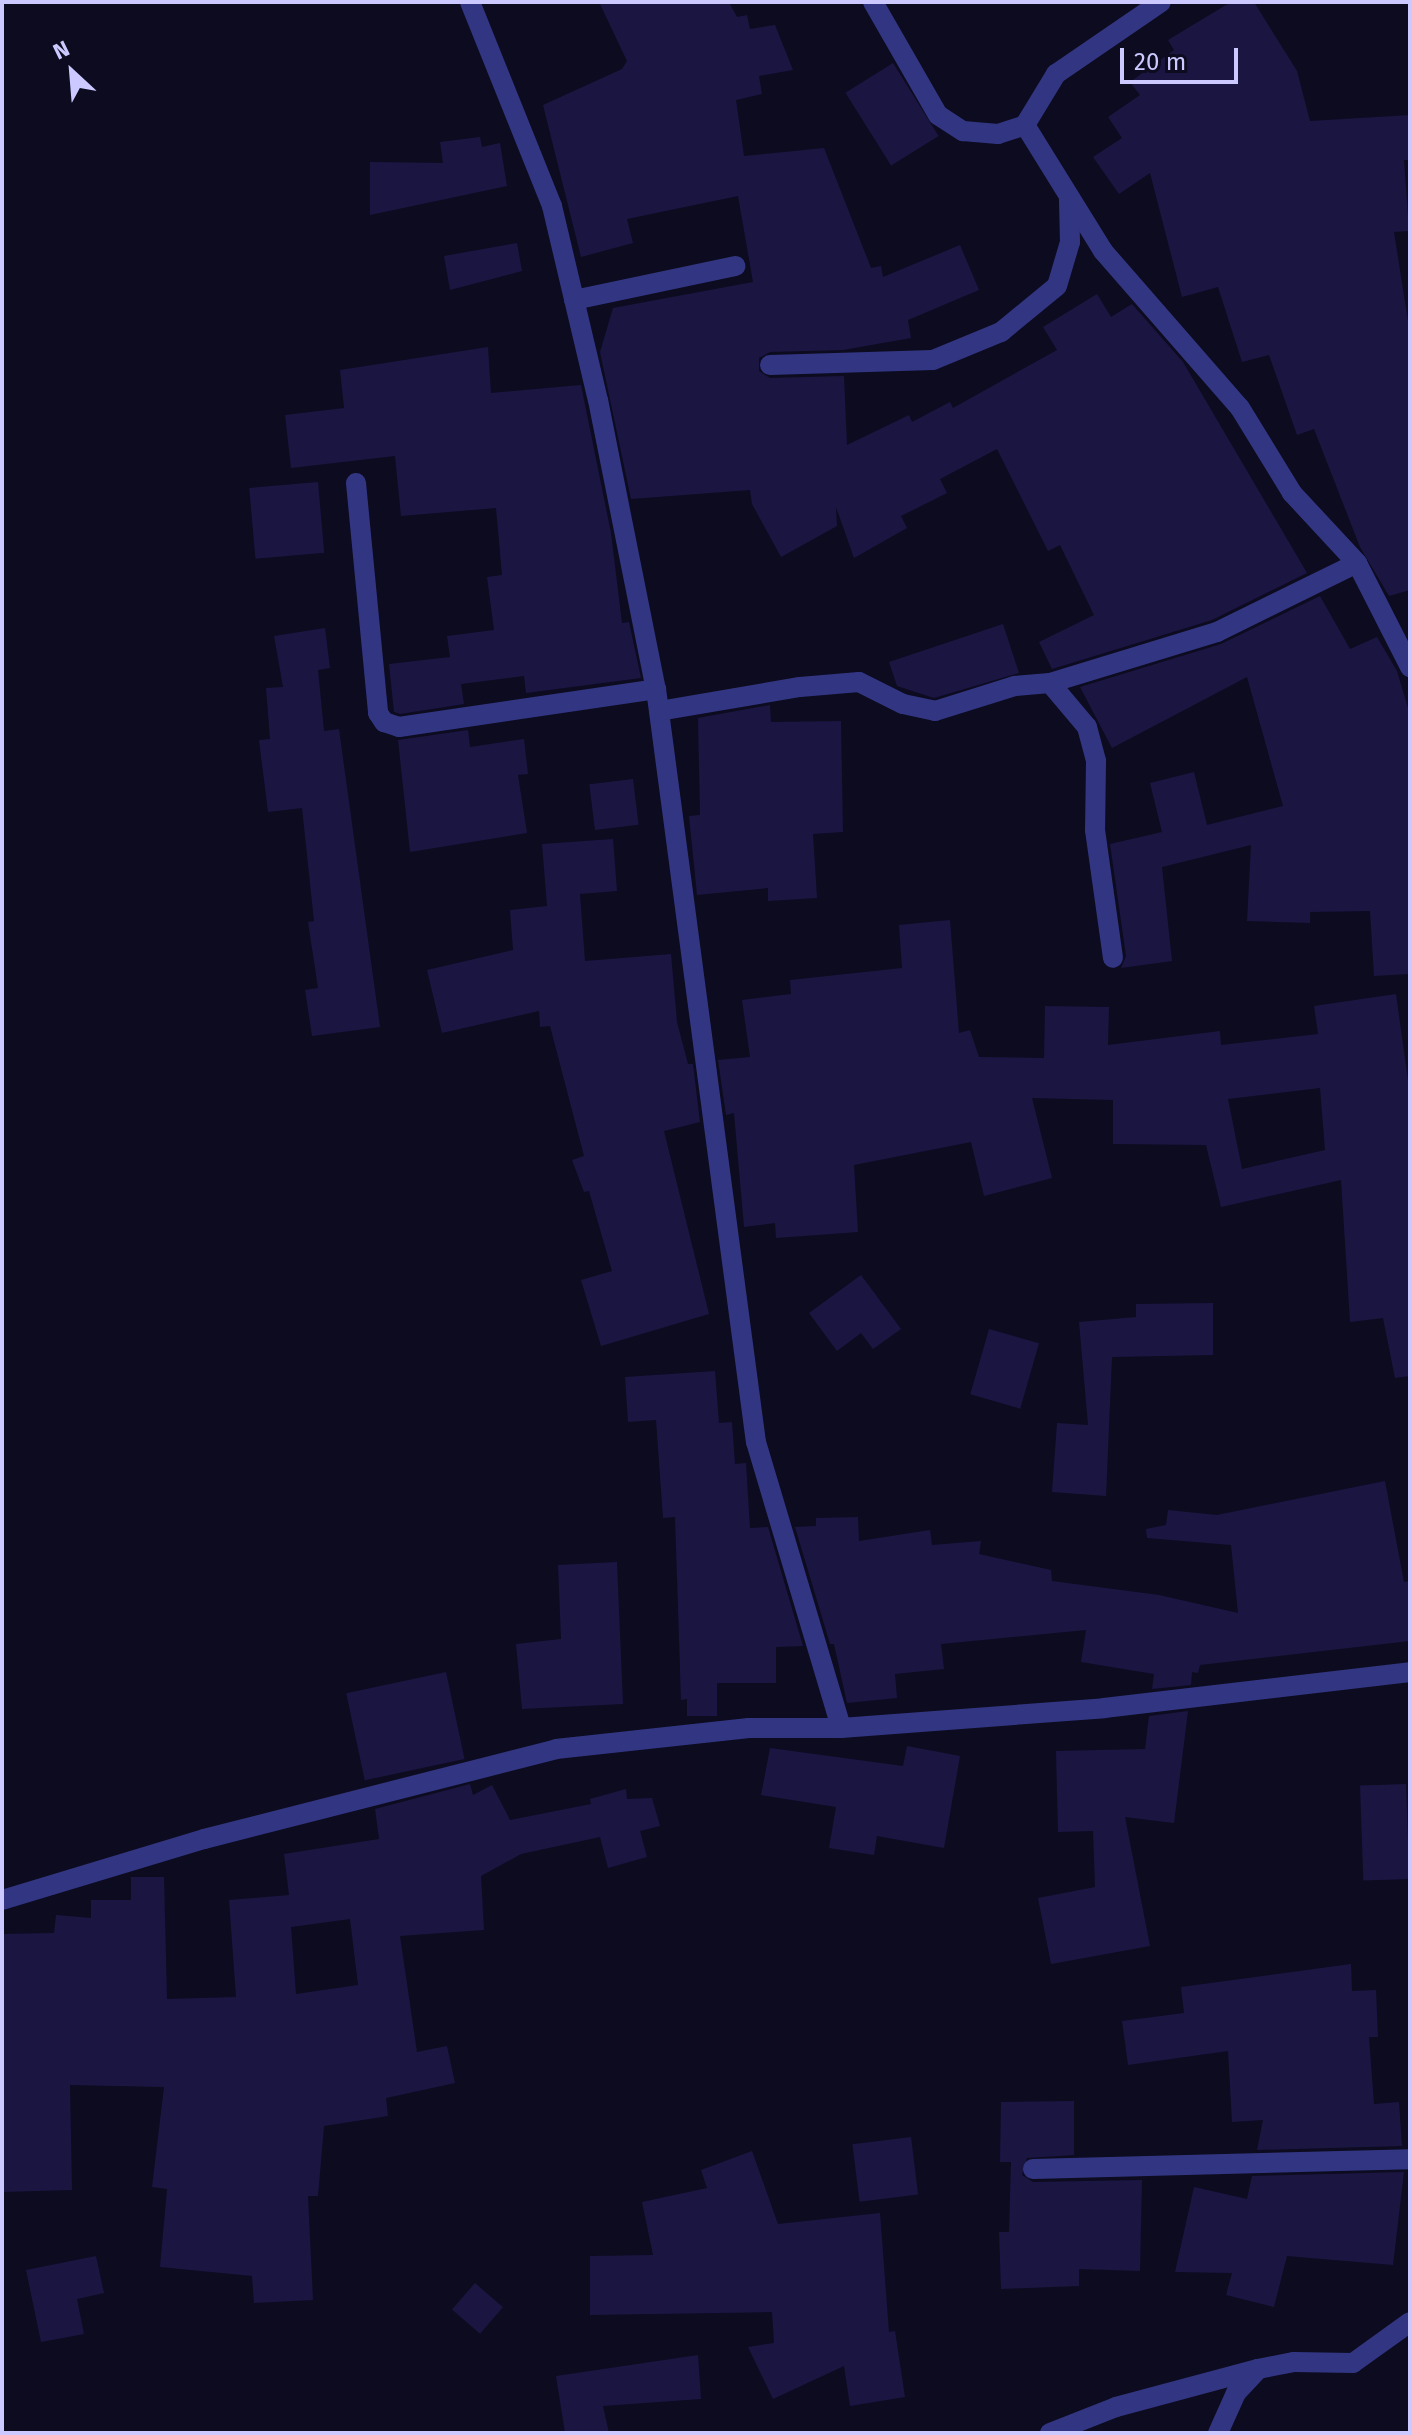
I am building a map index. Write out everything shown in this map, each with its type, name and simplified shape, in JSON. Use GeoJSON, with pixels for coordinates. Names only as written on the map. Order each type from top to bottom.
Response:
{"type":"FeatureCollection","features":[{"type":"Feature","properties":{"kind":"street"},"geometry":{"type":"LineString","coordinates":[[470,2],[552,206],[574,300],[656,689],[756,1442],[841,1728]]}},
{"type":"Feature","properties":{"kind":"street"},"geometry":{"type":"LineString","coordinates":[[873,2],[938,115],[963,131],[998,134],[1025,125],[1056,74],[1161,2]]}},
{"type":"Feature","properties":{"kind":"street"},"geometry":{"type":"LineString","coordinates":[[1025,125],[1103,251],[1240,408],[1292,493],[1357,563],[1404,638],[1410,667]]}},
{"type":"Feature","properties":{"kind":"street"},"geometry":{"type":"LineString","coordinates":[[770,365],[933,360],[1001,332],[1057,286],[1070,242],[1069,200]]}},
{"type":"Feature","properties":{"kind":"street"},"geometry":{"type":"LineString","coordinates":[[574,300],[735,266]]}},
{"type":"Feature","properties":{"kind":"street"},"geometry":{"type":"LineString","coordinates":[[356,483],[378,713],[384,722],[399,727],[656,689]]}},
{"type":"Feature","properties":{"kind":"street"},"geometry":{"type":"LineString","coordinates":[[659,711],[800,687],[859,682],[903,704],[935,711],[1015,686],[1050,683],[1217,632],[1357,563]]}},
{"type":"Feature","properties":{"kind":"street"},"geometry":{"type":"LineString","coordinates":[[1050,683],[1087,727],[1096,761],[1095,830],[1113,958]]}},
{"type":"Feature","properties":{"kind":"street"},"geometry":{"type":"LineString","coordinates":[[2,1900],[204,1839],[556,1749],[749,1728],[841,1728],[1104,1708],[1410,1672]]}},
{"type":"Feature","properties":{"kind":"street"},"geometry":{"type":"LineString","coordinates":[[1033,2169],[1410,2159]]}},
{"type":"Feature","properties":{"kind":"street"},"geometry":{"type":"LineString","coordinates":[[1050,2433],[1116,2407],[1258,2369],[1294,2362],[1353,2363],[1410,2322]]}},
{"type":"Feature","properties":{"kind":"street"},"geometry":{"type":"LineString","coordinates":[[1218,2433],[1236,2393],[1258,2369]]}},
{"type":"Feature","properties":{"kind":"building"},"geometry":{"type":"Polygon","coordinates":[[[599,2],[729,2],[737,17],[747,15],[750,29],[775,25],[793,70],[759,76],[762,94],[736,100],[744,156],[824,148],[871,268],[881,266],[883,277],[960,245],[979,290],[908,320],[911,338],[843,350],[770,352],[759,358],[759,371],[770,378],[844,376],[847,445],[909,415],[912,422],[950,402],[953,408],[1057,350],[1043,327],[1097,294],[1111,317],[1132,304],[1183,362],[1307,573],[1212,620],[1052,669],[1039,642],[1094,615],[1060,545],[1048,551],[997,449],[940,479],[947,493],[901,516],[907,528],[854,558],[836,507],[837,526],[781,557],[752,504],[750,490],[631,499],[600,352],[613,308],[753,282],[738,196],[627,219],[633,243],[581,257],[543,105],[622,69],[627,61],[599,2]]]}},
{"type":"Feature","properties":{"kind":"building"},"geometry":{"type":"Polygon","coordinates":[[[1231,2],[1254,2],[1297,71],[1310,121],[1410,115],[1410,160],[1404,160],[1409,231],[1394,232],[1410,334],[1410,590],[1389,596],[1360,547],[1314,429],[1297,435],[1269,355],[1242,362],[1218,287],[1182,297],[1150,173],[1119,194],[1093,157],[1122,138],[1108,117],[1140,95],[1130,82],[1174,50],[1168,40],[1231,2]]]}},
{"type":"Feature","properties":{"kind":"building"},"geometry":{"type":"Polygon","coordinates":[[[893,63],[939,136],[891,166],[846,93],[893,63]]]}},
{"type":"Feature","properties":{"kind":"building"},"geometry":{"type":"Polygon","coordinates":[[[480,137],[482,147],[500,143],[507,186],[370,215],[370,162],[443,163],[440,142],[480,137]]]}},
{"type":"Feature","properties":{"kind":"building"},"geometry":{"type":"Polygon","coordinates":[[[517,243],[522,271],[450,290],[444,256],[517,243]]]}},
{"type":"Feature","properties":{"kind":"building"},"geometry":{"type":"Polygon","coordinates":[[[488,347],[491,393],[581,385],[611,533],[622,623],[629,622],[641,678],[526,693],[524,676],[461,684],[464,704],[400,714],[394,712],[389,664],[450,657],[447,636],[494,630],[487,577],[502,575],[496,508],[401,516],[395,456],[291,468],[285,415],[344,408],[340,370],[488,347]]]}},
{"type":"Feature","properties":{"kind":"building"},"geometry":{"type":"Polygon","coordinates":[[[318,482],[324,553],[255,559],[249,488],[318,482]]]}},
{"type":"Feature","properties":{"kind":"building"},"geometry":{"type":"Polygon","coordinates":[[[1320,596],[1350,649],[1377,637],[1397,671],[1410,715],[1410,974],[1374,976],[1370,911],[1310,912],[1310,923],[1247,921],[1251,845],[1162,867],[1172,961],[1121,968],[1126,956],[1110,844],[1162,832],[1150,783],[1194,772],[1207,825],[1283,806],[1247,677],[1112,748],[1080,687],[1221,644],[1320,596]]]}},
{"type":"Feature","properties":{"kind":"building"},"geometry":{"type":"Polygon","coordinates":[[[1003,624],[1019,673],[934,698],[897,686],[889,662],[1003,624]]]}},
{"type":"Feature","properties":{"kind":"building"},"geometry":{"type":"Polygon","coordinates":[[[325,628],[330,668],[318,670],[324,731],[339,729],[380,1027],[312,1036],[305,990],[318,988],[308,922],[314,921],[302,808],[268,812],[259,740],[270,739],[266,688],[283,687],[274,636],[325,628]]]}},
{"type":"Feature","properties":{"kind":"building"},"geometry":{"type":"Polygon","coordinates":[[[770,705],[771,722],[841,721],[843,832],[813,834],[817,898],[768,901],[768,888],[697,895],[689,816],[700,815],[698,718],[770,705]]]}},
{"type":"Feature","properties":{"kind":"building"},"geometry":{"type":"Polygon","coordinates":[[[468,730],[470,747],[524,739],[528,774],[518,775],[527,833],[410,852],[398,740],[468,730]]]}},
{"type":"Feature","properties":{"kind":"building"},"geometry":{"type":"Polygon","coordinates":[[[633,779],[639,825],[595,830],[589,784],[633,779]]]}},
{"type":"Feature","properties":{"kind":"building"},"geometry":{"type":"Polygon","coordinates":[[[613,839],[617,891],[580,894],[585,961],[671,954],[677,1022],[688,1064],[693,1064],[700,1122],[664,1131],[709,1314],[601,1346],[581,1280],[612,1271],[589,1191],[584,1192],[572,1160],[584,1156],[550,1026],[540,1027],[539,1011],[442,1033],[427,970],[513,950],[510,910],[547,906],[542,844],[613,839]]]}},
{"type":"Feature","properties":{"kind":"building"},"geometry":{"type":"Polygon","coordinates":[[[950,920],[959,1033],[970,1030],[979,1057],[1044,1058],[1045,1006],[1109,1007],[1108,1045],[1220,1031],[1221,1045],[1318,1034],[1314,1006],[1396,994],[1410,1095],[1410,1376],[1395,1378],[1383,1318],[1350,1322],[1341,1180],[1221,1207],[1206,1145],[1113,1144],[1113,1100],[1032,1098],[1052,1178],[984,1196],[971,1142],[854,1165],[858,1232],[776,1238],[775,1223],[744,1227],[734,1113],[726,1115],[718,1060],[750,1057],[742,1000],[791,994],[790,980],[902,968],[899,925],[950,920]],[[1320,1088],[1228,1099],[1242,1169],[1325,1150],[1320,1088]]]}},
{"type":"Feature","properties":{"kind":"building"},"geometry":{"type":"Polygon","coordinates":[[[861,1275],[901,1329],[873,1349],[861,1333],[837,1351],[809,1313],[861,1275]]]}},
{"type":"Feature","properties":{"kind":"building"},"geometry":{"type":"Polygon","coordinates":[[[1213,1303],[1213,1355],[1112,1357],[1106,1496],[1052,1492],[1057,1423],[1088,1425],[1079,1322],[1136,1317],[1136,1304],[1213,1303]]]}},
{"type":"Feature","properties":{"kind":"building"},"geometry":{"type":"Polygon","coordinates":[[[989,1329],[1039,1343],[1020,1409],[970,1394],[989,1329]]]}},
{"type":"Feature","properties":{"kind":"building"},"geometry":{"type":"Polygon","coordinates":[[[715,1371],[719,1423],[732,1422],[735,1464],[746,1463],[750,1528],[768,1527],[803,1646],[776,1647],[776,1683],[717,1683],[717,1716],[687,1716],[687,1699],[681,1700],[675,1517],[663,1518],[656,1420],[628,1422],[625,1377],[715,1371]]]}},
{"type":"Feature","properties":{"kind":"building"},"geometry":{"type":"Polygon","coordinates":[[[1385,1481],[1404,1582],[1410,1581],[1410,1641],[1200,1665],[1198,1673],[1192,1672],[1191,1685],[1152,1689],[1154,1674],[1081,1662],[1086,1630],[941,1644],[944,1669],[895,1674],[897,1698],[847,1703],[834,1644],[830,1644],[795,1527],[816,1526],[816,1518],[858,1517],[859,1541],[930,1530],[932,1545],[981,1541],[979,1554],[1051,1570],[1052,1581],[1159,1595],[1238,1613],[1231,1545],[1147,1538],[1146,1529],[1166,1525],[1168,1510],[1217,1515],[1385,1481]]]}},
{"type":"Feature","properties":{"kind":"building"},"geometry":{"type":"Polygon","coordinates":[[[617,1562],[623,1704],[522,1709],[516,1644],[561,1639],[558,1565],[617,1562]]]}},
{"type":"Feature","properties":{"kind":"building"},"geometry":{"type":"Polygon","coordinates":[[[446,1672],[465,1759],[365,1780],[346,1693],[446,1672]]]}},
{"type":"Feature","properties":{"kind":"building"},"geometry":{"type":"Polygon","coordinates":[[[1188,1711],[1174,1823],[1125,1817],[1150,1946],[1051,1964],[1038,1898],[1095,1887],[1093,1831],[1058,1832],[1056,1751],[1145,1749],[1149,1716],[1188,1711]]]}},
{"type":"Feature","properties":{"kind":"building"},"geometry":{"type":"Polygon","coordinates":[[[907,1746],[960,1756],[944,1848],[877,1836],[874,1855],[829,1848],[836,1807],[761,1795],[770,1748],[903,1766],[907,1746]]]}},
{"type":"Feature","properties":{"kind":"building"},"geometry":{"type":"Polygon","coordinates":[[[470,1784],[473,1795],[492,1785],[510,1820],[591,1804],[590,1799],[626,1789],[627,1799],[652,1798],[660,1826],[640,1831],[647,1857],[608,1868],[600,1837],[521,1854],[481,1876],[484,1930],[400,1936],[417,2052],[447,2046],[455,2083],[386,2098],[388,2116],[324,2126],[318,2196],[308,2196],[313,2300],[254,2303],[252,2276],[160,2267],[167,2189],[152,2187],[164,2087],[70,2085],[72,2190],[2,2192],[2,1934],[54,1933],[56,1915],[91,1918],[91,1900],[131,1900],[131,1877],[164,1877],[167,1999],[236,1997],[229,1900],[289,1895],[284,1854],[379,1839],[375,1809],[470,1784]],[[350,1919],[291,1927],[296,1994],[358,1985],[350,1919]]]}},
{"type":"Feature","properties":{"kind":"building"},"geometry":{"type":"Polygon","coordinates":[[[1406,1784],[1409,1879],[1363,1881],[1360,1786],[1406,1784]]]}},
{"type":"Feature","properties":{"kind":"building"},"geometry":{"type":"Polygon","coordinates":[[[1351,1964],[1352,1991],[1376,1990],[1378,2037],[1369,2037],[1374,2104],[1399,2102],[1402,2146],[1257,2150],[1263,2120],[1232,2122],[1228,2051],[1128,2065],[1122,2021],[1184,2013],[1181,1987],[1351,1964]]]}},
{"type":"Feature","properties":{"kind":"building"},"geometry":{"type":"Polygon","coordinates":[[[1074,2101],[1074,2155],[1027,2158],[1022,2175],[1033,2182],[1142,2180],[1140,2271],[1079,2269],[1079,2286],[1001,2289],[999,2232],[1009,2232],[1011,2162],[1000,2162],[1001,2102],[1074,2101]]]}},
{"type":"Feature","properties":{"kind":"building"},"geometry":{"type":"Polygon","coordinates":[[[911,2137],[918,2195],[860,2202],[852,2144],[911,2137]]]}},
{"type":"Feature","properties":{"kind":"building"},"geometry":{"type":"Polygon","coordinates":[[[752,2151],[778,2224],[880,2213],[889,2332],[895,2331],[905,2397],[850,2406],[844,2366],[773,2399],[748,2347],[774,2343],[772,2312],[590,2315],[590,2256],[653,2255],[642,2202],[707,2188],[701,2170],[752,2151]]]}},
{"type":"Feature","properties":{"kind":"building"},"geometry":{"type":"Polygon","coordinates":[[[1404,2172],[1393,2265],[1287,2256],[1274,2307],[1226,2295],[1232,2273],[1175,2272],[1194,2187],[1247,2199],[1252,2176],[1404,2172]]]}},
{"type":"Feature","properties":{"kind":"building"},"geometry":{"type":"Polygon","coordinates":[[[96,2256],[104,2293],[77,2299],[84,2334],[41,2342],[26,2270],[96,2256]]]}},
{"type":"Feature","properties":{"kind":"building"},"geometry":{"type":"Polygon","coordinates":[[[475,2283],[503,2307],[480,2334],[452,2309],[475,2283]]]}},
{"type":"Feature","properties":{"kind":"building"},"geometry":{"type":"Polygon","coordinates":[[[698,2355],[701,2399],[603,2406],[609,2433],[565,2433],[556,2376],[698,2355]]]}}]}
